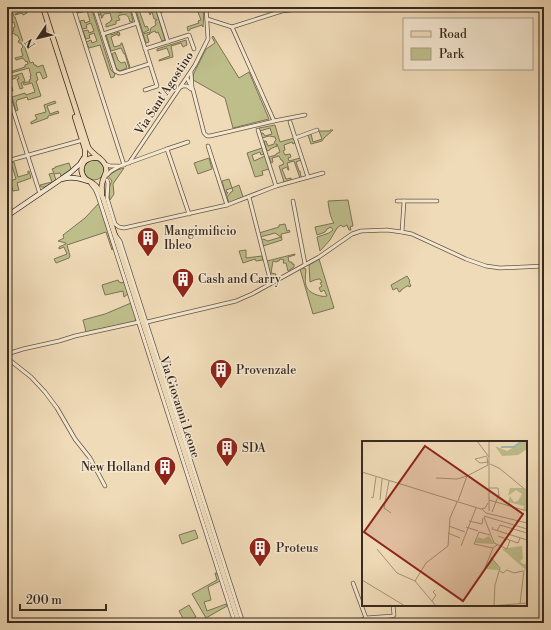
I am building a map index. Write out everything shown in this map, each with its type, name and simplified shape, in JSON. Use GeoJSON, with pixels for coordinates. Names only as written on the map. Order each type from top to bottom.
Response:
{"type":"FeatureCollection","features":[{"type":"Feature","properties":{"kind":"main road"},"geometry":{"type":"LineString","coordinates":[[40,7],[85,148],[82,172],[83,176],[99,189],[103,198]]}},
{"type":"Feature","properties":{"kind":"main road"},"geometry":{"type":"LineString","coordinates":[[43,7],[88,147],[92,153],[105,164],[107,169],[106,178],[102,182],[101,187],[103,198]]}},
{"type":"Feature","properties":{"kind":"main road"},"geometry":{"type":"LineString","coordinates":[[7,216],[70,173],[83,162],[92,158],[99,158]]}},
{"type":"Feature","properties":{"kind":"main road"},"geometry":{"type":"LineString","coordinates":[[57,182],[70,178],[89,182],[99,182],[106,178]]}},
{"type":"Feature","properties":{"kind":"main road","name":"Via Giovanni Leone"},"geometry":{"type":"LineString","coordinates":[[103,198],[239,623]]}},
{"type":"Feature","properties":{"kind":"street"},"geometry":{"type":"LineString","coordinates":[[73,7],[122,165]]}},
{"type":"Feature","properties":{"kind":"street"},"geometry":{"type":"LineString","coordinates":[[94,7],[116,73],[121,73],[149,64]]}},
{"type":"Feature","properties":{"kind":"street"},"geometry":{"type":"LineString","coordinates":[[132,7],[157,86],[145,90]]}},
{"type":"Feature","properties":{"kind":"street"},"geometry":{"type":"LineString","coordinates":[[157,7],[168,42]]}},
{"type":"Feature","properties":{"kind":"street"},"geometry":{"type":"LineString","coordinates":[[159,11],[172,7]]}},
{"type":"Feature","properties":{"kind":"street","name":"Via Sant'Agostino"},"geometry":{"type":"LineString","coordinates":[[129,163],[187,78],[207,40],[206,7]]}},
{"type":"Feature","properties":{"kind":"street"},"geometry":{"type":"LineString","coordinates":[[207,19],[232,27],[282,9],[316,7]]}},
{"type":"Feature","properties":{"kind":"street"},"geometry":{"type":"LineString","coordinates":[[208,34],[211,21]]}},
{"type":"Feature","properties":{"kind":"street"},"geometry":{"type":"LineString","coordinates":[[103,34],[137,23]]}},
{"type":"Feature","properties":{"kind":"street"},"geometry":{"type":"LineString","coordinates":[[232,27],[274,121]]}},
{"type":"Feature","properties":{"kind":"street"},"geometry":{"type":"LineString","coordinates":[[145,49],[190,35],[194,49]]}},
{"type":"Feature","properties":{"kind":"street"},"geometry":{"type":"LineString","coordinates":[[191,71],[193,90],[204,133],[207,136],[305,115]]}},
{"type":"Feature","properties":{"kind":"street"},"geometry":{"type":"LineString","coordinates":[[187,78],[193,90]]}},
{"type":"Feature","properties":{"kind":"street"},"geometry":{"type":"LineString","coordinates":[[179,89],[183,86],[187,86],[193,90]]}},
{"type":"Feature","properties":{"kind":"street"},"geometry":{"type":"LineString","coordinates":[[7,91],[9,102],[40,194]]}},
{"type":"Feature","properties":{"kind":"street"},"geometry":{"type":"LineString","coordinates":[[290,122],[308,177]]}},
{"type":"Feature","properties":{"kind":"street"},"geometry":{"type":"LineString","coordinates":[[258,130],[276,186]]}},
{"type":"Feature","properties":{"kind":"street"},"geometry":{"type":"LineString","coordinates":[[295,138],[317,130]]}},
{"type":"Feature","properties":{"kind":"street"},"geometry":{"type":"LineString","coordinates":[[7,161],[82,140]]}},
{"type":"Feature","properties":{"kind":"street"},"geometry":{"type":"LineString","coordinates":[[105,164],[110,166],[122,165],[188,142]]}},
{"type":"Feature","properties":{"kind":"street"},"geometry":{"type":"LineString","coordinates":[[208,146],[226,205]]}},
{"type":"Feature","properties":{"kind":"street"},"geometry":{"type":"LineString","coordinates":[[167,149],[189,214]]}},
{"type":"Feature","properties":{"kind":"street"},"geometry":{"type":"LineString","coordinates":[[122,165],[111,171],[106,178],[108,183],[107,198],[115,224],[124,228],[226,205],[276,186],[323,173]]}},
{"type":"Feature","properties":{"kind":"street"},"geometry":{"type":"LineString","coordinates":[[89,182],[98,196],[235,623]]}},
{"type":"Feature","properties":{"kind":"street"},"geometry":{"type":"LineString","coordinates":[[249,197],[271,283]]}},
{"type":"Feature","properties":{"kind":"street"},"geometry":{"type":"LineString","coordinates":[[294,201],[305,264]]}},
{"type":"Feature","properties":{"kind":"street"},"geometry":{"type":"LineString","coordinates":[[397,201],[436,202]]}},
{"type":"Feature","properties":{"kind":"street"},"geometry":{"type":"LineString","coordinates":[[402,232],[404,201]]}},
{"type":"Feature","properties":{"kind":"street"},"geometry":{"type":"LineString","coordinates":[[113,230],[120,241],[147,322],[243,623]]}},
{"type":"Feature","properties":{"kind":"street"},"geometry":{"type":"LineString","coordinates":[[147,322],[236,301],[252,294],[319,257],[357,232],[361,231],[387,230],[412,234],[466,259],[486,266],[500,268],[544,266]]}},
{"type":"Feature","properties":{"kind":"street"},"geometry":{"type":"LineString","coordinates":[[7,354],[75,336],[139,322]]}},
{"type":"Feature","properties":{"kind":"street"},"geometry":{"type":"LineString","coordinates":[[7,358],[31,377],[45,392],[57,408],[75,439],[90,458],[105,486]]}},
{"type":"Feature","properties":{"kind":"street"},"geometry":{"type":"LineString","coordinates":[[352,583],[366,618]]}},
{"type":"Feature","properties":{"kind":"street"},"geometry":{"type":"LineString","coordinates":[[355,623],[366,618],[393,616],[393,606]]}},
{"type":"Feature","properties":{"kind":"green space"},"geometry":{"type":"Polygon","coordinates":[[[7,7],[17,7],[8,10],[10,14],[13,13],[15,17],[30,63],[33,62],[37,67],[43,65],[47,77],[43,79],[40,72],[36,73],[38,80],[36,81],[41,96],[28,100],[27,97],[17,100],[16,103],[18,110],[16,111],[12,97],[35,92],[32,83],[24,85],[23,83],[30,82],[29,80],[31,79],[31,76],[29,68],[7,74],[25,67],[25,65],[28,64],[23,58],[16,60],[15,58],[23,56],[21,49],[23,47],[18,41],[20,40],[17,35],[14,33],[7,36],[7,32],[14,31],[13,28],[15,27],[14,22],[9,22],[12,18],[7,20],[7,7]]]}},
{"type":"Feature","properties":{"kind":"green space"},"geometry":{"type":"Polygon","coordinates":[[[17,7],[25,7],[27,13],[23,15],[22,13],[15,15],[18,13],[17,7]]]}},
{"type":"Feature","properties":{"kind":"green space"},"geometry":{"type":"Polygon","coordinates":[[[75,7],[79,7],[80,9],[91,7],[111,70],[115,74],[114,77],[111,78],[100,45],[89,48],[86,42],[91,40],[92,43],[97,41],[94,33],[89,35],[90,38],[86,39],[83,31],[88,30],[89,33],[94,31],[91,23],[86,25],[87,28],[82,29],[80,21],[84,20],[85,23],[90,21],[87,11],[77,13],[75,7]]]}},
{"type":"Feature","properties":{"kind":"green space"},"geometry":{"type":"Polygon","coordinates":[[[109,7],[117,7],[119,13],[130,9],[133,21],[130,22],[126,15],[118,16],[120,20],[116,21],[116,24],[106,27],[106,24],[112,20],[110,13],[104,14],[101,18],[102,15],[99,15],[101,14],[98,10],[101,9],[102,12],[106,11],[109,7]]]}},
{"type":"Feature","properties":{"kind":"green space"},"geometry":{"type":"Polygon","coordinates":[[[135,7],[144,7],[139,10],[145,27],[147,26],[149,30],[143,33],[135,7]]]}},
{"type":"Feature","properties":{"kind":"green space"},"geometry":{"type":"Polygon","coordinates":[[[147,7],[155,7],[165,40],[162,41],[158,32],[156,33],[155,31],[147,35],[149,42],[146,43],[143,34],[150,32],[151,28],[156,25],[155,21],[157,20],[154,19],[152,12],[150,15],[147,7]]]}},
{"type":"Feature","properties":{"kind":"green space"},"geometry":{"type":"Polygon","coordinates":[[[196,7],[204,7],[203,27],[202,25],[188,31],[187,27],[199,23],[198,21],[201,20],[196,7]]]}},
{"type":"Feature","properties":{"kind":"green space"},"geometry":{"type":"Polygon","coordinates":[[[119,32],[120,35],[118,36],[118,34],[111,37],[114,47],[121,45],[122,43],[130,67],[129,68],[125,54],[121,48],[111,51],[106,34],[110,33],[111,35],[119,32]]]}},
{"type":"Feature","properties":{"kind":"green space"},"geometry":{"type":"Polygon","coordinates":[[[213,36],[239,78],[249,72],[269,119],[233,128],[225,98],[193,80],[193,75],[206,49],[215,43],[212,37],[213,36]]]}},
{"type":"Feature","properties":{"kind":"green space"},"geometry":{"type":"Polygon","coordinates":[[[186,40],[187,45],[183,47],[181,43],[171,46],[173,57],[159,61],[170,56],[167,48],[157,51],[157,49],[186,40]]]}},
{"type":"Feature","properties":{"kind":"green space"},"geometry":{"type":"Polygon","coordinates":[[[115,52],[118,60],[121,63],[125,62],[127,68],[120,71],[116,68],[112,54],[115,52]]]}},
{"type":"Feature","properties":{"kind":"green space"},"geometry":{"type":"Polygon","coordinates":[[[22,73],[25,81],[21,83],[23,88],[20,89],[17,79],[19,79],[18,76],[16,76],[16,78],[10,80],[13,91],[10,92],[7,78],[22,73]]]}},
{"type":"Feature","properties":{"kind":"green space"},"geometry":{"type":"Polygon","coordinates":[[[55,101],[56,103],[47,106],[50,114],[58,111],[59,113],[48,116],[48,118],[31,124],[31,122],[37,119],[35,115],[46,112],[44,105],[55,101]]]}},
{"type":"Feature","properties":{"kind":"green space"},"geometry":{"type":"Polygon","coordinates":[[[275,125],[280,142],[294,138],[295,143],[293,144],[292,142],[284,145],[285,150],[283,151],[285,155],[290,154],[291,157],[288,158],[289,161],[300,158],[301,160],[296,162],[300,171],[300,178],[294,161],[287,163],[289,170],[287,167],[282,169],[286,179],[291,178],[291,180],[284,182],[279,166],[284,164],[282,160],[279,156],[272,158],[273,162],[271,163],[269,157],[280,152],[277,144],[277,146],[267,151],[264,141],[266,141],[268,146],[274,144],[276,140],[275,137],[269,136],[262,138],[261,133],[265,136],[272,134],[270,128],[260,131],[259,128],[275,125]]]}},
{"type":"Feature","properties":{"kind":"green space"},"geometry":{"type":"Polygon","coordinates":[[[333,130],[322,141],[311,144],[308,135],[311,134],[313,142],[322,139],[319,131],[333,130]]]}},
{"type":"Feature","properties":{"kind":"green space"},"geometry":{"type":"Polygon","coordinates":[[[262,148],[264,154],[261,155],[260,152],[252,155],[254,161],[265,156],[269,169],[262,171],[263,175],[255,177],[247,153],[262,148]]]}},
{"type":"Feature","properties":{"kind":"green space"},"geometry":{"type":"Polygon","coordinates":[[[209,158],[212,169],[198,174],[194,163],[209,158]]]}},
{"type":"Feature","properties":{"kind":"green space"},"geometry":{"type":"Polygon","coordinates":[[[90,160],[98,160],[104,166],[104,174],[98,180],[90,180],[84,174],[84,166],[90,160]]]}},
{"type":"Feature","properties":{"kind":"green space"},"geometry":{"type":"Polygon","coordinates":[[[14,162],[18,177],[28,174],[29,171],[31,178],[17,183],[19,190],[13,191],[10,181],[16,179],[12,166],[9,166],[8,164],[14,162]]]}},
{"type":"Feature","properties":{"kind":"green space"},"geometry":{"type":"Polygon","coordinates":[[[69,163],[71,169],[61,176],[60,173],[54,174],[56,180],[45,187],[41,187],[40,185],[52,182],[49,174],[54,173],[52,169],[69,163]]]}},
{"type":"Feature","properties":{"kind":"green space"},"geometry":{"type":"Polygon","coordinates":[[[124,168],[113,184],[114,194],[110,200],[109,190],[112,181],[108,176],[117,170],[124,168]]]}},
{"type":"Feature","properties":{"kind":"green space"},"geometry":{"type":"Polygon","coordinates":[[[229,179],[232,188],[226,190],[227,193],[228,192],[226,196],[222,181],[229,179]]]}},
{"type":"Feature","properties":{"kind":"green space"},"geometry":{"type":"Polygon","coordinates":[[[239,185],[243,197],[229,203],[227,197],[233,191],[232,188],[239,185]]]}},
{"type":"Feature","properties":{"kind":"green space"},"geometry":{"type":"Polygon","coordinates":[[[348,200],[353,226],[350,227],[351,230],[349,230],[347,225],[343,227],[341,225],[337,228],[330,240],[320,251],[317,237],[333,230],[331,227],[325,232],[317,235],[315,227],[334,223],[329,210],[328,201],[348,200]]]}},
{"type":"Feature","properties":{"kind":"green space"},"geometry":{"type":"Polygon","coordinates":[[[99,203],[113,248],[112,250],[106,232],[67,245],[70,256],[69,258],[56,263],[54,259],[67,254],[64,247],[59,249],[59,247],[66,243],[58,241],[64,238],[63,235],[85,218],[99,203]]]}},
{"type":"Feature","properties":{"kind":"green space"},"geometry":{"type":"Polygon","coordinates":[[[285,224],[287,231],[289,230],[290,232],[281,234],[282,240],[263,246],[261,240],[263,239],[268,241],[281,237],[275,233],[260,237],[259,233],[285,224]]]}},
{"type":"Feature","properties":{"kind":"green space"},"geometry":{"type":"Polygon","coordinates":[[[246,250],[246,258],[262,256],[263,260],[256,261],[255,259],[243,263],[239,251],[246,250]]]}},
{"type":"Feature","properties":{"kind":"green space"},"geometry":{"type":"Polygon","coordinates":[[[295,254],[288,257],[289,262],[294,264],[294,267],[288,271],[286,263],[283,263],[284,260],[280,259],[277,262],[273,261],[271,273],[276,274],[275,277],[271,279],[267,261],[295,254]]]}},
{"type":"Feature","properties":{"kind":"green space"},"geometry":{"type":"Polygon","coordinates":[[[319,259],[334,308],[313,314],[300,269],[306,269],[305,282],[309,291],[317,295],[327,296],[324,290],[321,292],[319,288],[322,286],[320,279],[310,282],[309,265],[319,259]]]}},
{"type":"Feature","properties":{"kind":"green space"},"geometry":{"type":"Polygon","coordinates":[[[407,276],[411,286],[407,286],[399,292],[397,288],[393,290],[391,285],[407,276]]]}},
{"type":"Feature","properties":{"kind":"green space"},"geometry":{"type":"Polygon","coordinates":[[[118,280],[121,283],[124,282],[128,294],[124,297],[123,291],[105,295],[102,285],[118,280]]]}},
{"type":"Feature","properties":{"kind":"green space"},"geometry":{"type":"Polygon","coordinates":[[[131,303],[136,319],[134,322],[86,332],[83,320],[105,314],[131,303]]]}},
{"type":"Feature","properties":{"kind":"green space"},"geometry":{"type":"Polygon","coordinates":[[[195,530],[198,538],[182,544],[179,535],[195,530]]]}},
{"type":"Feature","properties":{"kind":"green space"},"geometry":{"type":"Polygon","coordinates":[[[215,573],[218,574],[220,581],[208,587],[211,600],[204,602],[207,611],[226,604],[227,606],[206,618],[192,594],[217,580],[215,573]]]}},
{"type":"Feature","properties":{"kind":"green space"},"geometry":{"type":"Polygon","coordinates":[[[189,605],[196,617],[185,622],[179,611],[189,605]]]}},
{"type":"Feature","properties":{"kind":"place","name":"Mangimificio Ibleo"},"geometry":{"type":"Point","coordinates":[148,258]}},
{"type":"Feature","properties":{"kind":"place","name":"Cash and Carry"},"geometry":{"type":"Point","coordinates":[183,298]}},
{"type":"Feature","properties":{"kind":"place","name":"Provenzale"},"geometry":{"type":"Point","coordinates":[221,390]}},
{"type":"Feature","properties":{"kind":"place","name":"SDA"},"geometry":{"type":"Point","coordinates":[227,468]}},
{"type":"Feature","properties":{"kind":"place","name":"New Holland"},"geometry":{"type":"Point","coordinates":[165,486]}},
{"type":"Feature","properties":{"kind":"place","name":"Proteus"},"geometry":{"type":"Point","coordinates":[260,568]}}]}
